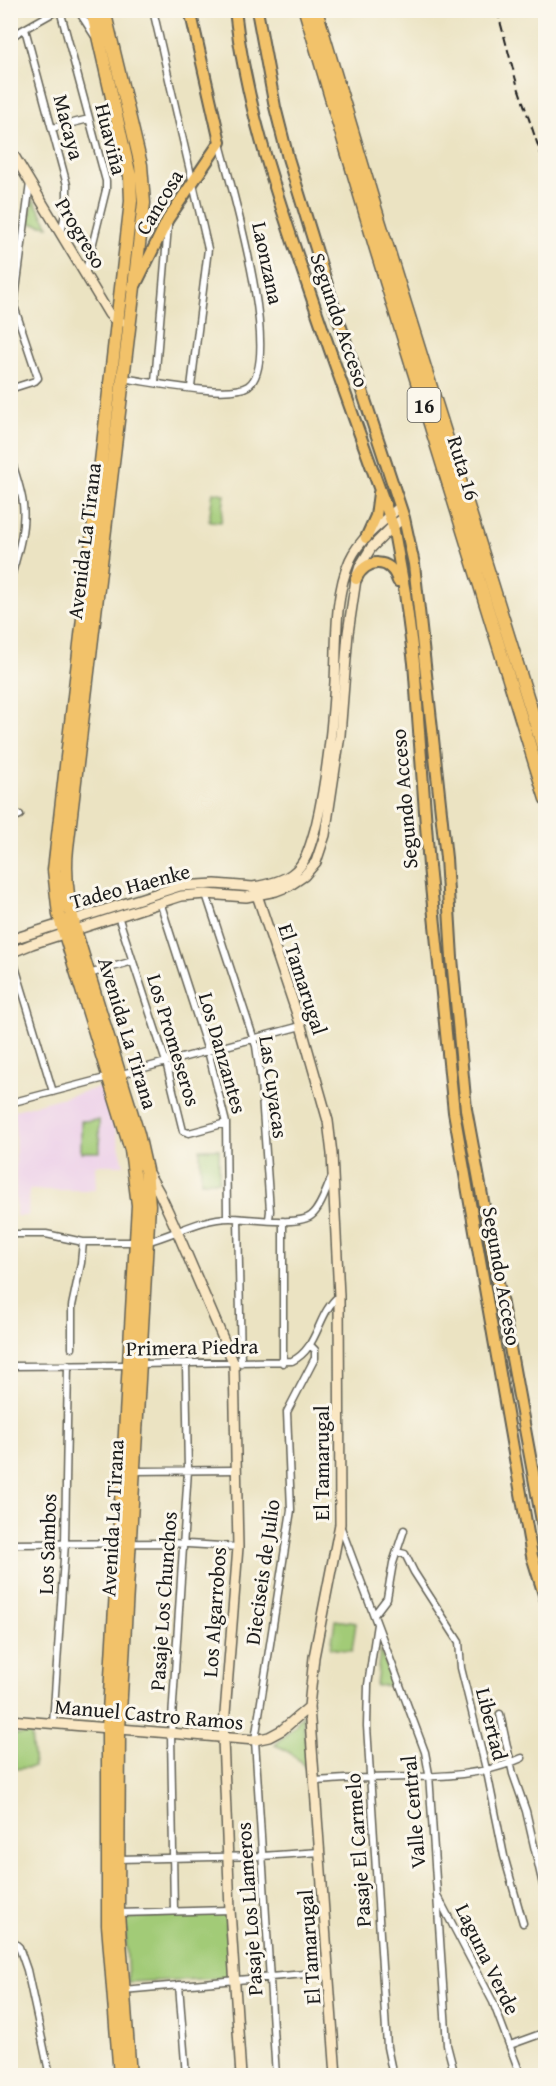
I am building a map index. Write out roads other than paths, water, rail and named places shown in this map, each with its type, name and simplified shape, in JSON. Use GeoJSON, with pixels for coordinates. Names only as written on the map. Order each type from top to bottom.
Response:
{"type":"FeatureCollection","features":[{"type":"Feature","properties":{"kind":"highway","name":"Avenida La Tirana"},"geometry":{"type":"LineString","coordinates":[[92,10],[127,163],[131,189],[131,213],[125,323],[67,848],[67,887],[69,927],[115,1076],[138,1134],[146,1170],[149,1205],[142,1242],[113,1729],[108,1924],[130,2076]]}},
{"type":"Feature","properties":{"kind":"highway","name":"Avenida La Tirana"},"geometry":{"type":"LineString","coordinates":[[104,10],[143,177],[144,209],[135,285],[125,323]]}},
{"type":"Feature","properties":{"kind":"highway","name":"Ruta 16"},"geometry":{"type":"LineString","coordinates":[[304,10],[546,799]]}},
{"type":"Feature","properties":{"kind":"highway","name":"Ruta 16"},"geometry":{"type":"LineString","coordinates":[[316,10],[376,212],[546,757]]}},
{"type":"Feature","properties":{"kind":"highway","name":"Avenida La Tirana"},"geometry":{"type":"LineString","coordinates":[[69,927],[89,974],[115,1076],[133,1162],[142,1242]]}},
{"type":"Feature","properties":{"kind":"highway","name":"Avenida La Tirana"},"geometry":{"type":"LineString","coordinates":[[125,1543],[134,1471],[134,1365]]}},
{"type":"Feature","properties":{"kind":"highway","name":"Avenida La Tirana"},"geometry":{"type":"LineString","coordinates":[[113,1729],[118,1859],[120,2076]]}},
{"type":"Feature","properties":{"kind":"main road","name":"Segundo Acceso"},"geometry":{"type":"LineString","coordinates":[[235,10],[246,85],[269,171],[391,521],[415,678],[429,866],[457,1132],[532,1556],[546,1601]]}},
{"type":"Feature","properties":{"kind":"main road","name":"Segundo Acceso"},"geometry":{"type":"LineString","coordinates":[[257,10],[275,107],[288,158],[328,291],[404,518],[416,572],[446,858],[455,992],[469,1130],[546,1543]]}},
{"type":"Feature","properties":{"kind":"main road","name":"Laonzana"},"geometry":{"type":"LineString","coordinates":[[190,11],[220,142]]}},
{"type":"Feature","properties":{"kind":"main road","name":"Cancosa"},"geometry":{"type":"LineString","coordinates":[[135,285],[168,219],[220,142]]}},
{"type":"Feature","properties":{"kind":"main road"},"geometry":{"type":"LineString","coordinates":[[366,538],[376,516],[379,500],[378,484]]}},
{"type":"Feature","properties":{"kind":"main road"},"geometry":{"type":"LineString","coordinates":[[356,579],[360,570],[369,565],[379,563],[396,571],[407,618]]}},
{"type":"Feature","properties":{"kind":"street"},"geometry":{"type":"LineString","coordinates":[[10,25],[13,36],[59,10]]}},
{"type":"Feature","properties":{"kind":"street","name":"Huaviña"},"geometry":{"type":"LineString","coordinates":[[59,10],[106,185],[85,275]]}},
{"type":"Feature","properties":{"kind":"street"},"geometry":{"type":"LineString","coordinates":[[78,10],[99,42]]}},
{"type":"Feature","properties":{"kind":"street"},"geometry":{"type":"LineString","coordinates":[[153,10],[208,254],[191,387]]}},
{"type":"Feature","properties":{"kind":"street","name":"Macaya"},"geometry":{"type":"LineString","coordinates":[[25,29],[68,191],[61,235]]}},
{"type":"Feature","properties":{"kind":"street"},"geometry":{"type":"LineString","coordinates":[[52,128],[89,119]]}},
{"type":"Feature","properties":{"kind":"street","name":"Laonzana"},"geometry":{"type":"LineString","coordinates":[[118,377],[228,392],[248,386],[253,381],[259,367],[260,321],[244,240],[220,142]]}},
{"type":"Feature","properties":{"kind":"street","name":"Progreso"},"geometry":{"type":"LineString","coordinates":[[10,149],[109,314],[125,323]]}},
{"type":"Feature","properties":{"kind":"street"},"geometry":{"type":"LineString","coordinates":[[10,389],[38,378],[14,306],[14,273],[30,183]]}},
{"type":"Feature","properties":{"kind":"street"},"geometry":{"type":"LineString","coordinates":[[155,382],[168,219]]}},
{"type":"Feature","properties":{"kind":"street"},"geometry":{"type":"LineString","coordinates":[[10,457],[24,512],[20,543],[10,580]]}},
{"type":"Feature","properties":{"kind":"street"},"geometry":{"type":"LineString","coordinates":[[255,891],[276,891],[289,886],[304,876],[316,862],[325,836],[340,735],[348,633],[356,579],[366,556],[400,507]]}},
{"type":"Feature","properties":{"kind":"street"},"geometry":{"type":"LineString","coordinates":[[255,891],[292,874],[306,857],[323,791],[334,695],[341,593],[351,558],[366,538],[391,521],[404,518]]}},
{"type":"Feature","properties":{"kind":"street"},"geometry":{"type":"LineString","coordinates":[[10,819],[20,815]]}},
{"type":"Feature","properties":{"kind":"street","name":"Tadeo Haenke"},"geometry":{"type":"LineString","coordinates":[[11,953],[69,927],[180,886],[215,884],[255,891]]}},
{"type":"Feature","properties":{"kind":"street","name":"Tadeo Haenke"},"geometry":{"type":"LineString","coordinates":[[11,938],[118,916],[182,896],[206,894],[246,897],[255,891]]}},
{"type":"Feature","properties":{"kind":"street","name":"El Tamarugal"},"geometry":{"type":"LineString","coordinates":[[255,891],[300,1026],[328,1121],[333,1176],[339,1296],[340,1524],[316,1646],[309,1707],[336,2076]]}},
{"type":"Feature","properties":{"kind":"street","name":"Las Cuyacas"},"geometry":{"type":"LineString","coordinates":[[206,894],[254,1039],[261,1081],[269,1220]]}},
{"type":"Feature","properties":{"kind":"street","name":"Los Danzantes"},"geometry":{"type":"LineString","coordinates":[[160,902],[208,1051],[226,1123],[227,1218]]}},
{"type":"Feature","properties":{"kind":"street","name":"Los Promeseros"},"geometry":{"type":"LineString","coordinates":[[118,916],[166,1062],[183,1131],[189,1133],[226,1123]]}},
{"type":"Feature","properties":{"kind":"street"},"geometry":{"type":"LineString","coordinates":[[11,953],[53,1092]]}},
{"type":"Feature","properties":{"kind":"street"},"geometry":{"type":"LineString","coordinates":[[89,974],[133,961]]}},
{"type":"Feature","properties":{"kind":"street"},"geometry":{"type":"LineString","coordinates":[[10,1103],[300,1026]]}},
{"type":"Feature","properties":{"kind":"street","name":"Los Algarrobos"},"geometry":{"type":"LineString","coordinates":[[146,1170],[159,1192],[238,1364],[236,1470],[238,1547],[224,1739],[233,1981],[241,2076]]}},
{"type":"Feature","properties":{"kind":"street"},"geometry":{"type":"LineString","coordinates":[[10,1234],[46,1234],[83,1242],[142,1242],[227,1218],[283,1221],[305,1219],[312,1216],[333,1176]]}},
{"type":"Feature","properties":{"kind":"street"},"geometry":{"type":"LineString","coordinates":[[238,1219],[238,1364]]}},
{"type":"Feature","properties":{"kind":"street"},"geometry":{"type":"LineString","coordinates":[[283,1221],[283,1363]]}},
{"type":"Feature","properties":{"kind":"street"},"geometry":{"type":"LineString","coordinates":[[72,1348],[72,1306],[83,1242]]}},
{"type":"Feature","properties":{"kind":"street"},"geometry":{"type":"LineString","coordinates":[[310,1345],[327,1308],[339,1296]]}},
{"type":"Feature","properties":{"kind":"street","name":"Primera Piedra"},"geometry":{"type":"LineString","coordinates":[[10,1366],[283,1363],[299,1357],[310,1345]]}},
{"type":"Feature","properties":{"kind":"street","name":"Dieciseis de Julio"},"geometry":{"type":"LineString","coordinates":[[255,1740],[291,1510],[287,1412],[315,1358],[315,1350],[310,1345]]}},
{"type":"Feature","properties":{"kind":"street","name":"Pasaje Los Chunchos"},"geometry":{"type":"LineString","coordinates":[[174,1911],[171,1734],[188,1470],[186,1364]]}},
{"type":"Feature","properties":{"kind":"street","name":"Los Sambos"},"geometry":{"type":"LineString","coordinates":[[53,1724],[65,1543],[68,1365]]}},
{"type":"Feature","properties":{"kind":"street"},"geometry":{"type":"LineString","coordinates":[[134,1471],[236,1470]]}},
{"type":"Feature","properties":{"kind":"street","name":"Valle Central"},"geometry":{"type":"LineString","coordinates":[[340,1524],[422,1739],[429,1778],[447,2045],[455,2076]]}},
{"type":"Feature","properties":{"kind":"street"},"geometry":{"type":"LineString","coordinates":[[374,1615],[387,1598],[404,1530]]}},
{"type":"Feature","properties":{"kind":"street"},"geometry":{"type":"LineString","coordinates":[[10,1544],[184,1543],[238,1547]]}},
{"type":"Feature","properties":{"kind":"street","name":"Libertad"},"geometry":{"type":"LineString","coordinates":[[397,1552],[405,1554],[459,1642],[461,1668],[504,1856],[523,1923]]}},
{"type":"Feature","properties":{"kind":"street","name":"Pasaje El Carmelo"},"geometry":{"type":"LineString","coordinates":[[377,1623],[367,1706],[387,2047],[393,2076]]}},
{"type":"Feature","properties":{"kind":"street","name":"Manuel Castro Ramos"},"geometry":{"type":"LineString","coordinates":[[10,1720],[255,1740],[269,1737],[282,1730],[309,1707]]}},
{"type":"Feature","properties":{"kind":"street"},"geometry":{"type":"LineString","coordinates":[[500,1714],[510,1763],[526,1811],[546,1898]]}},
{"type":"Feature","properties":{"kind":"street","name":"Pasaje Los Llameros"},"geometry":{"type":"LineString","coordinates":[[255,1740],[276,2076]]}},
{"type":"Feature","properties":{"kind":"street"},"geometry":{"type":"LineString","coordinates":[[315,1781],[429,1778],[486,1771],[522,1758]]}},
{"type":"Feature","properties":{"kind":"street"},"geometry":{"type":"LineString","coordinates":[[118,1859],[262,1856],[320,1852]]}},
{"type":"Feature","properties":{"kind":"street","name":"Laguna Verde"},"geometry":{"type":"LineString","coordinates":[[436,1892],[493,2002],[521,2076]]}},
{"type":"Feature","properties":{"kind":"street"},"geometry":{"type":"LineString","coordinates":[[118,1912],[230,1910]]}},
{"type":"Feature","properties":{"kind":"street"},"geometry":{"type":"LineString","coordinates":[[10,1939],[19,1947],[27,1970],[51,2076]]}},
{"type":"Feature","properties":{"kind":"street"},"geometry":{"type":"LineString","coordinates":[[119,1990],[328,1972]]}},
{"type":"Feature","properties":{"kind":"street"},"geometry":{"type":"LineString","coordinates":[[179,1985],[186,2076]]}},
{"type":"Feature","properties":{"kind":"street"},"geometry":{"type":"LineString","coordinates":[[510,2045],[546,2032]]}},
{"type":"Feature","properties":{"kind":"railway"},"geometry":{"type":"LineString","coordinates":[[497,10],[517,84],[546,169]]}}]}
